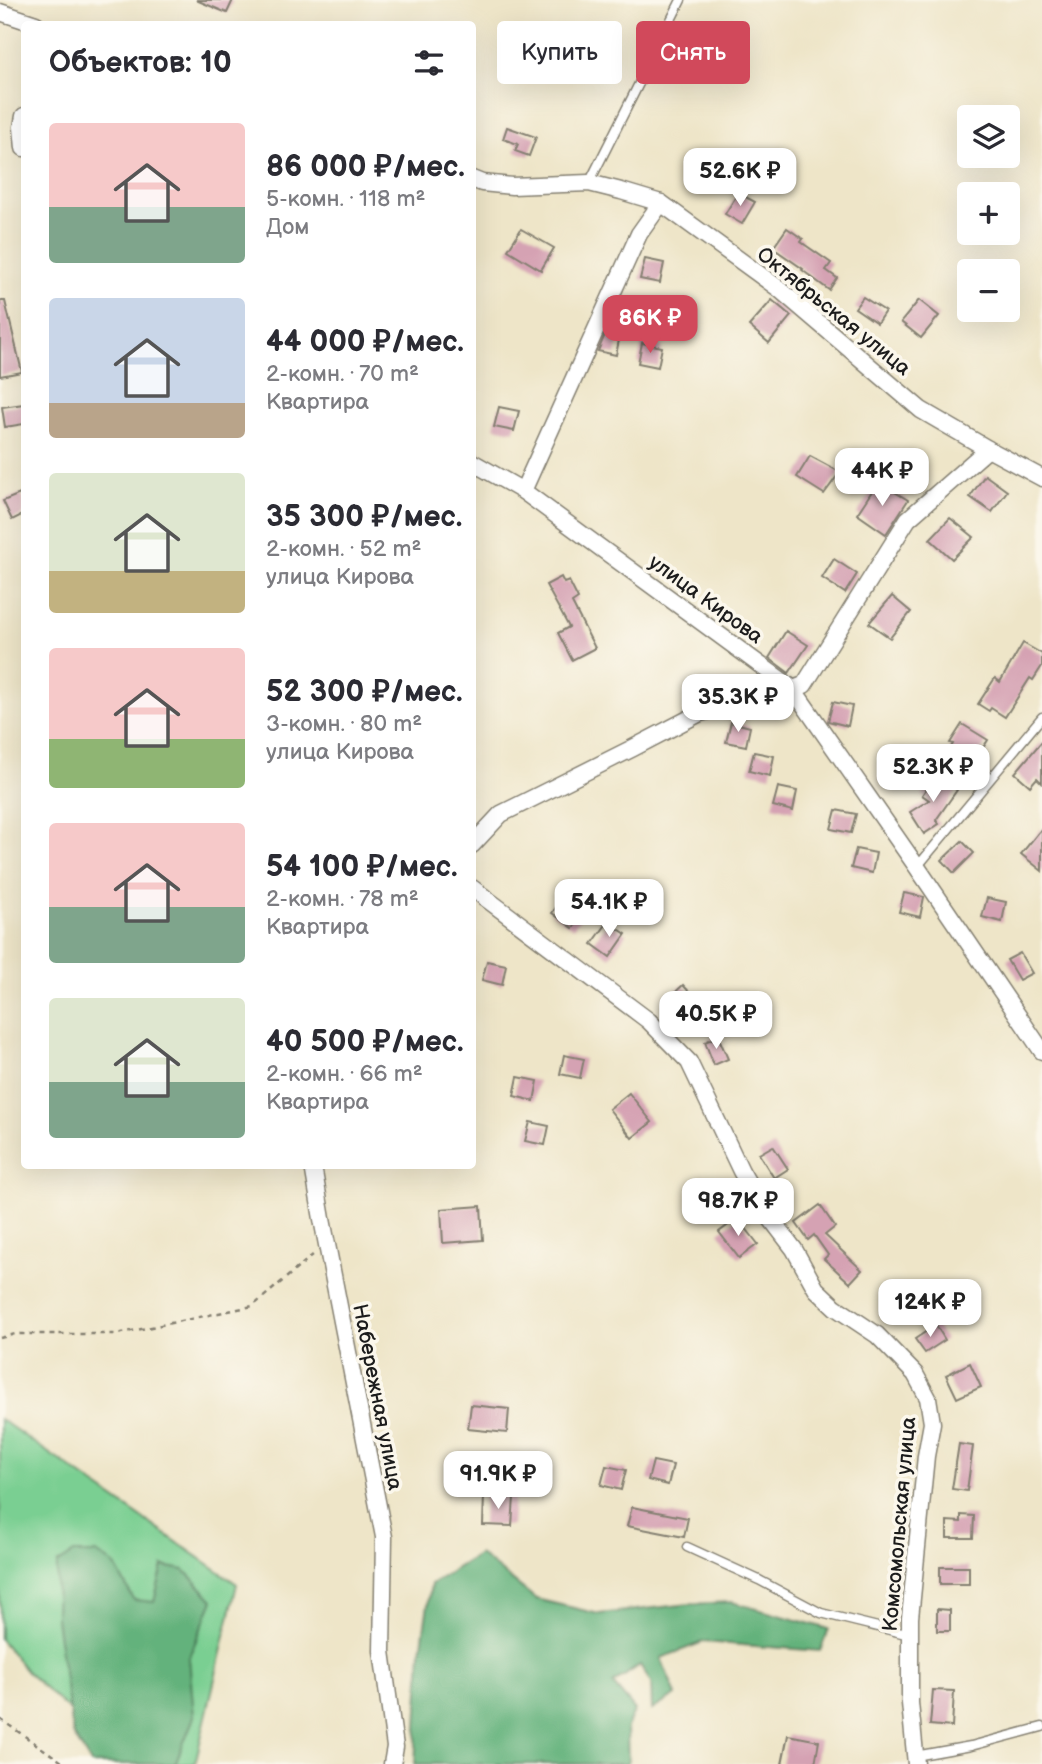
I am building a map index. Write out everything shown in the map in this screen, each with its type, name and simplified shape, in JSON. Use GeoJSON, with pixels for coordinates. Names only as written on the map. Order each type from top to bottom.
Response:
{"type":"FeatureCollection","features":[{"type":"Feature","properties":{"kind":"street"},"geometry":{"type":"LineString","coordinates":[[0,12],[27,21]]}},
{"type":"Feature","properties":{"kind":"street","name":"Октябрьская улица"},"geometry":{"type":"LineString","coordinates":[[476,181],[512,187],[589,183],[661,204],[778,288],[921,410],[1042,478]]}},
{"type":"Feature","properties":{"kind":"street"},"geometry":{"type":"LineString","coordinates":[[523,491],[639,234],[661,204]]}},
{"type":"Feature","properties":{"kind":"street"},"geometry":{"type":"LineString","coordinates":[[476,841],[501,814],[700,713],[804,685],[908,519],[989,449]]}},
{"type":"Feature","properties":{"kind":"street","name":"улица Кирова"},"geometry":{"type":"LineString","coordinates":[[476,465],[523,491],[793,689],[1042,1051]]}},
{"type":"Feature","properties":{"kind":"street","name":"Комсомольская улица"},"geometry":{"type":"LineString","coordinates":[[476,891],[649,1021],[689,1062],[741,1171],[761,1206],[794,1249],[816,1289],[835,1307],[877,1335],[915,1374],[928,1398],[932,1423],[926,1456],[910,1618],[910,1703],[915,1760]]}},
{"type":"Feature","properties":{"kind":"street","name":"Набережная улица"},"geometry":{"type":"LineString","coordinates":[[314,1169],[384,1537],[382,1651],[395,1747],[392,1764]]}},
{"type":"Feature","properties":{"kind":"lane"},"geometry":{"type":"LineString","coordinates":[[589,183],[681,0]]}},
{"type":"Feature","properties":{"kind":"lane"},"geometry":{"type":"LineString","coordinates":[[917,867],[1042,717]]}},
{"type":"Feature","properties":{"kind":"lane"},"geometry":{"type":"LineString","coordinates":[[687,1547],[759,1580],[821,1613],[910,1635]]}},
{"type":"Feature","properties":{"kind":"lane"},"geometry":{"type":"LineString","coordinates":[[915,1760],[1042,1727]]}},
{"type":"Feature","properties":{"kind":"path"},"geometry":{"type":"LineString","coordinates":[[0,1338],[15,1334],[117,1334],[253,1306],[327,1243]]}},
{"type":"Feature","properties":{"kind":"path"},"geometry":{"type":"LineString","coordinates":[[0,1719],[65,1764]]}},
{"type":"Feature","properties":{"kind":"green space"},"geometry":{"type":"Polygon","coordinates":[[[0,1419],[237,1584],[195,1764],[128,1764],[27,1672],[0,1639],[0,1419]]]}},
{"type":"Feature","properties":{"kind":"green space"},"geometry":{"type":"Polygon","coordinates":[[[74,1553],[96,1553],[114,1564],[134,1600],[154,1602],[163,1566],[184,1570],[213,1600],[189,1657],[194,1717],[175,1764],[91,1764],[73,1734],[56,1619],[57,1564],[74,1553]]]}},
{"type":"Feature","properties":{"kind":"green space"},"geometry":{"type":"Polygon","coordinates":[[[479,1554],[536,1599],[599,1614],[732,1602],[829,1629],[820,1651],[703,1642],[661,1658],[676,1695],[652,1710],[651,1683],[640,1665],[613,1684],[635,1710],[627,1727],[628,1764],[415,1764],[421,1651],[431,1584],[479,1554]]]}},
{"type":"Feature","properties":{"kind":"building"},"geometry":{"type":"Polygon","coordinates":[[[196,0],[233,0],[227,13],[196,0]]]}},
{"type":"Feature","properties":{"kind":"building"},"geometry":{"type":"Polygon","coordinates":[[[507,127],[536,137],[529,156],[515,151],[518,144],[503,139],[507,127]]]}},
{"type":"Feature","properties":{"kind":"building"},"geometry":{"type":"Polygon","coordinates":[[[738,193],[755,202],[742,224],[725,214],[738,193]]]}},
{"type":"Feature","properties":{"kind":"building"},"geometry":{"type":"Polygon","coordinates":[[[787,228],[803,239],[801,242],[831,263],[826,270],[837,278],[829,290],[773,248],[787,228]]]}},
{"type":"Feature","properties":{"kind":"building"},"geometry":{"type":"Polygon","coordinates":[[[521,229],[554,248],[541,270],[508,250],[521,229]]]}},
{"type":"Feature","properties":{"kind":"building"},"geometry":{"type":"Polygon","coordinates":[[[645,259],[664,263],[660,283],[640,279],[645,259]]]}},
{"type":"Feature","properties":{"kind":"building"},"geometry":{"type":"Polygon","coordinates":[[[863,297],[885,311],[877,323],[855,308],[863,297]]]}},
{"type":"Feature","properties":{"kind":"building"},"geometry":{"type":"Polygon","coordinates":[[[772,300],[791,316],[769,343],[749,326],[772,300]]]}},
{"type":"Feature","properties":{"kind":"building"},"geometry":{"type":"Polygon","coordinates":[[[919,300],[939,316],[921,338],[901,322],[919,300]]]}},
{"type":"Feature","properties":{"kind":"building"},"geometry":{"type":"Polygon","coordinates":[[[0,301],[5,301],[21,372],[0,376],[0,301]]]}},
{"type":"Feature","properties":{"kind":"building"},"geometry":{"type":"Polygon","coordinates":[[[606,332],[620,335],[616,355],[598,351],[606,332]]]}},
{"type":"Feature","properties":{"kind":"building"},"geometry":{"type":"Polygon","coordinates":[[[642,343],[662,347],[658,367],[638,363],[642,343]]]}},
{"type":"Feature","properties":{"kind":"building"},"geometry":{"type":"Polygon","coordinates":[[[21,404],[21,424],[5,427],[2,407],[21,404]]]}},
{"type":"Feature","properties":{"kind":"building"},"geometry":{"type":"Polygon","coordinates":[[[499,407],[519,411],[514,431],[494,427],[499,407]]]}},
{"type":"Feature","properties":{"kind":"building"},"geometry":{"type":"Polygon","coordinates":[[[810,456],[840,472],[824,494],[797,477],[810,456]]]}},
{"type":"Feature","properties":{"kind":"building"},"geometry":{"type":"Polygon","coordinates":[[[985,475],[1007,491],[992,512],[970,497],[985,475]]]}},
{"type":"Feature","properties":{"kind":"building"},"geometry":{"type":"Polygon","coordinates":[[[878,482],[908,500],[886,534],[857,514],[878,482]]]}},
{"type":"Feature","properties":{"kind":"building"},"geometry":{"type":"Polygon","coordinates":[[[20,494],[21,516],[12,520],[3,501],[20,494]]]}},
{"type":"Feature","properties":{"kind":"building"},"geometry":{"type":"Polygon","coordinates":[[[950,518],[974,537],[952,559],[930,539],[950,518]]]}},
{"type":"Feature","properties":{"kind":"building"},"geometry":{"type":"Polygon","coordinates":[[[834,559],[857,574],[845,593],[822,578],[834,559]]]}},
{"type":"Feature","properties":{"kind":"building"},"geometry":{"type":"Polygon","coordinates":[[[561,577],[564,583],[569,581],[578,599],[572,603],[595,648],[572,660],[558,633],[569,627],[546,585],[561,577]]]}},
{"type":"Feature","properties":{"kind":"building"},"geometry":{"type":"Polygon","coordinates":[[[892,596],[911,612],[890,638],[869,623],[892,596]]]}},
{"type":"Feature","properties":{"kind":"building"},"geometry":{"type":"Polygon","coordinates":[[[786,631],[808,645],[789,673],[769,658],[786,631]]]}},
{"type":"Feature","properties":{"kind":"building"},"geometry":{"type":"Polygon","coordinates":[[[1023,643],[1042,654],[1042,666],[1033,680],[1030,678],[1005,717],[978,704],[995,678],[1000,682],[1023,643]]]}},
{"type":"Feature","properties":{"kind":"building"},"geometry":{"type":"Polygon","coordinates":[[[833,702],[852,706],[848,726],[828,721],[833,702]]]}},
{"type":"Feature","properties":{"kind":"building"},"geometry":{"type":"Polygon","coordinates":[[[731,722],[750,727],[746,746],[726,742],[731,722]]]}},
{"type":"Feature","properties":{"kind":"building"},"geometry":{"type":"Polygon","coordinates":[[[962,724],[988,740],[972,765],[959,757],[956,761],[946,755],[962,724]]]}},
{"type":"Feature","properties":{"kind":"building"},"geometry":{"type":"Polygon","coordinates":[[[1042,741],[1042,783],[1037,778],[1030,786],[1015,773],[1042,741]]]}},
{"type":"Feature","properties":{"kind":"building"},"geometry":{"type":"Polygon","coordinates":[[[754,752],[774,756],[770,776],[749,771],[754,752]]]}},
{"type":"Feature","properties":{"kind":"building"},"geometry":{"type":"Polygon","coordinates":[[[884,761],[903,765],[899,785],[879,780],[884,761]]]}},
{"type":"Feature","properties":{"kind":"building"},"geometry":{"type":"Polygon","coordinates":[[[936,775],[957,790],[936,820],[939,824],[924,834],[910,812],[929,800],[922,795],[936,775]]]}},
{"type":"Feature","properties":{"kind":"building"},"geometry":{"type":"Polygon","coordinates":[[[778,787],[797,791],[793,811],[773,806],[778,787]]]}},
{"type":"Feature","properties":{"kind":"building"},"geometry":{"type":"Polygon","coordinates":[[[836,810],[856,814],[851,833],[831,829],[836,810]]]}},
{"type":"Feature","properties":{"kind":"building"},"geometry":{"type":"Polygon","coordinates":[[[1042,828],[1042,871],[1021,854],[1042,828]]]}},
{"type":"Feature","properties":{"kind":"building"},"geometry":{"type":"Polygon","coordinates":[[[962,841],[974,853],[954,873],[942,860],[962,841]]]}},
{"type":"Feature","properties":{"kind":"building"},"geometry":{"type":"Polygon","coordinates":[[[856,849],[876,853],[872,873],[851,868],[856,849]]]}},
{"type":"Feature","properties":{"kind":"building"},"geometry":{"type":"Polygon","coordinates":[[[904,893],[924,897],[920,917],[899,912],[904,893]]]}},
{"type":"Feature","properties":{"kind":"building"},"geometry":{"type":"Polygon","coordinates":[[[987,898],[1006,902],[1002,922],[982,917],[987,898]]]}},
{"type":"Feature","properties":{"kind":"building"},"geometry":{"type":"Polygon","coordinates":[[[562,899],[583,914],[573,928],[552,913],[562,899]]]}},
{"type":"Feature","properties":{"kind":"building"},"geometry":{"type":"Polygon","coordinates":[[[608,922],[626,934],[610,957],[592,944],[608,922]]]}},
{"type":"Feature","properties":{"kind":"building"},"geometry":{"type":"Polygon","coordinates":[[[1020,953],[1032,973],[1019,980],[1007,960],[1020,953]]]}},
{"type":"Feature","properties":{"kind":"building"},"geometry":{"type":"Polygon","coordinates":[[[487,961],[506,965],[502,985],[482,980],[487,961]]]}},
{"type":"Feature","properties":{"kind":"building"},"geometry":{"type":"Polygon","coordinates":[[[683,985],[696,999],[681,1013],[668,999],[683,985]]]}},
{"type":"Feature","properties":{"kind":"building"},"geometry":{"type":"Polygon","coordinates":[[[718,1036],[728,1059],[714,1065],[705,1042],[718,1036]]]}},
{"type":"Feature","properties":{"kind":"building"},"geometry":{"type":"Polygon","coordinates":[[[564,1055],[584,1059],[580,1078],[560,1074],[564,1055]]]}},
{"type":"Feature","properties":{"kind":"building"},"geometry":{"type":"Polygon","coordinates":[[[518,1077],[538,1081],[534,1101],[514,1096],[518,1077]]]}},
{"type":"Feature","properties":{"kind":"building"},"geometry":{"type":"Polygon","coordinates":[[[629,1093],[652,1122],[632,1138],[609,1109],[629,1093]]]}},
{"type":"Feature","properties":{"kind":"building"},"geometry":{"type":"Polygon","coordinates":[[[530,1122],[549,1126],[545,1145],[525,1141],[530,1122]]]}},
{"type":"Feature","properties":{"kind":"building"},"geometry":{"type":"Polygon","coordinates":[[[773,1146],[788,1169],[774,1178],[759,1154],[773,1146]]]}},
{"type":"Feature","properties":{"kind":"building"},"geometry":{"type":"Polygon","coordinates":[[[820,1205],[835,1227],[825,1235],[862,1270],[850,1283],[824,1259],[828,1255],[814,1235],[808,1240],[796,1223],[820,1205]]]}},
{"type":"Feature","properties":{"kind":"building"},"geometry":{"type":"Polygon","coordinates":[[[481,1206],[483,1240],[443,1243],[441,1209],[481,1206]]]}},
{"type":"Feature","properties":{"kind":"building"},"geometry":{"type":"Polygon","coordinates":[[[738,1218],[758,1244],[739,1258],[719,1232],[738,1218]]]}},
{"type":"Feature","properties":{"kind":"building"},"geometry":{"type":"Polygon","coordinates":[[[936,1325],[945,1340],[925,1353],[915,1339],[936,1325]]]}},
{"type":"Feature","properties":{"kind":"building"},"geometry":{"type":"Polygon","coordinates":[[[970,1363],[981,1387],[957,1398],[946,1375],[970,1363]]]}},
{"type":"Feature","properties":{"kind":"building"},"geometry":{"type":"Polygon","coordinates":[[[471,1405],[509,1409],[507,1433],[468,1429],[471,1405]]]}},
{"type":"Feature","properties":{"kind":"building"},"geometry":{"type":"Polygon","coordinates":[[[959,1444],[973,1446],[967,1491],[952,1489],[959,1444]]]}},
{"type":"Feature","properties":{"kind":"building"},"geometry":{"type":"Polygon","coordinates":[[[653,1461],[673,1465],[668,1485],[648,1480],[653,1461]]]}},
{"type":"Feature","properties":{"kind":"building"},"geometry":{"type":"Polygon","coordinates":[[[606,1466],[626,1470],[621,1490],[601,1485],[606,1466]]]}},
{"type":"Feature","properties":{"kind":"building"},"geometry":{"type":"Polygon","coordinates":[[[484,1495],[514,1497],[512,1526],[483,1525],[484,1495]]]}},
{"type":"Feature","properties":{"kind":"building"},"geometry":{"type":"Polygon","coordinates":[[[632,1507],[688,1518],[684,1537],[627,1526],[632,1507]]]}},
{"type":"Feature","properties":{"kind":"building"},"geometry":{"type":"Polygon","coordinates":[[[961,1515],[974,1516],[973,1538],[947,1538],[947,1521],[961,1522],[961,1515]]]}},
{"type":"Feature","properties":{"kind":"building"},"geometry":{"type":"Polygon","coordinates":[[[940,1567],[969,1567],[969,1584],[940,1584],[940,1567]]]}},
{"type":"Feature","properties":{"kind":"building"},"geometry":{"type":"Polygon","coordinates":[[[937,1609],[950,1610],[950,1631],[937,1631],[937,1609]]]}},
{"type":"Feature","properties":{"kind":"building"},"geometry":{"type":"Polygon","coordinates":[[[933,1690],[954,1691],[952,1727],[930,1725],[933,1690]]]}},
{"type":"Feature","properties":{"kind":"building"},"geometry":{"type":"Polygon","coordinates":[[[788,1735],[819,1741],[815,1764],[782,1764],[788,1735]]]}}]}
